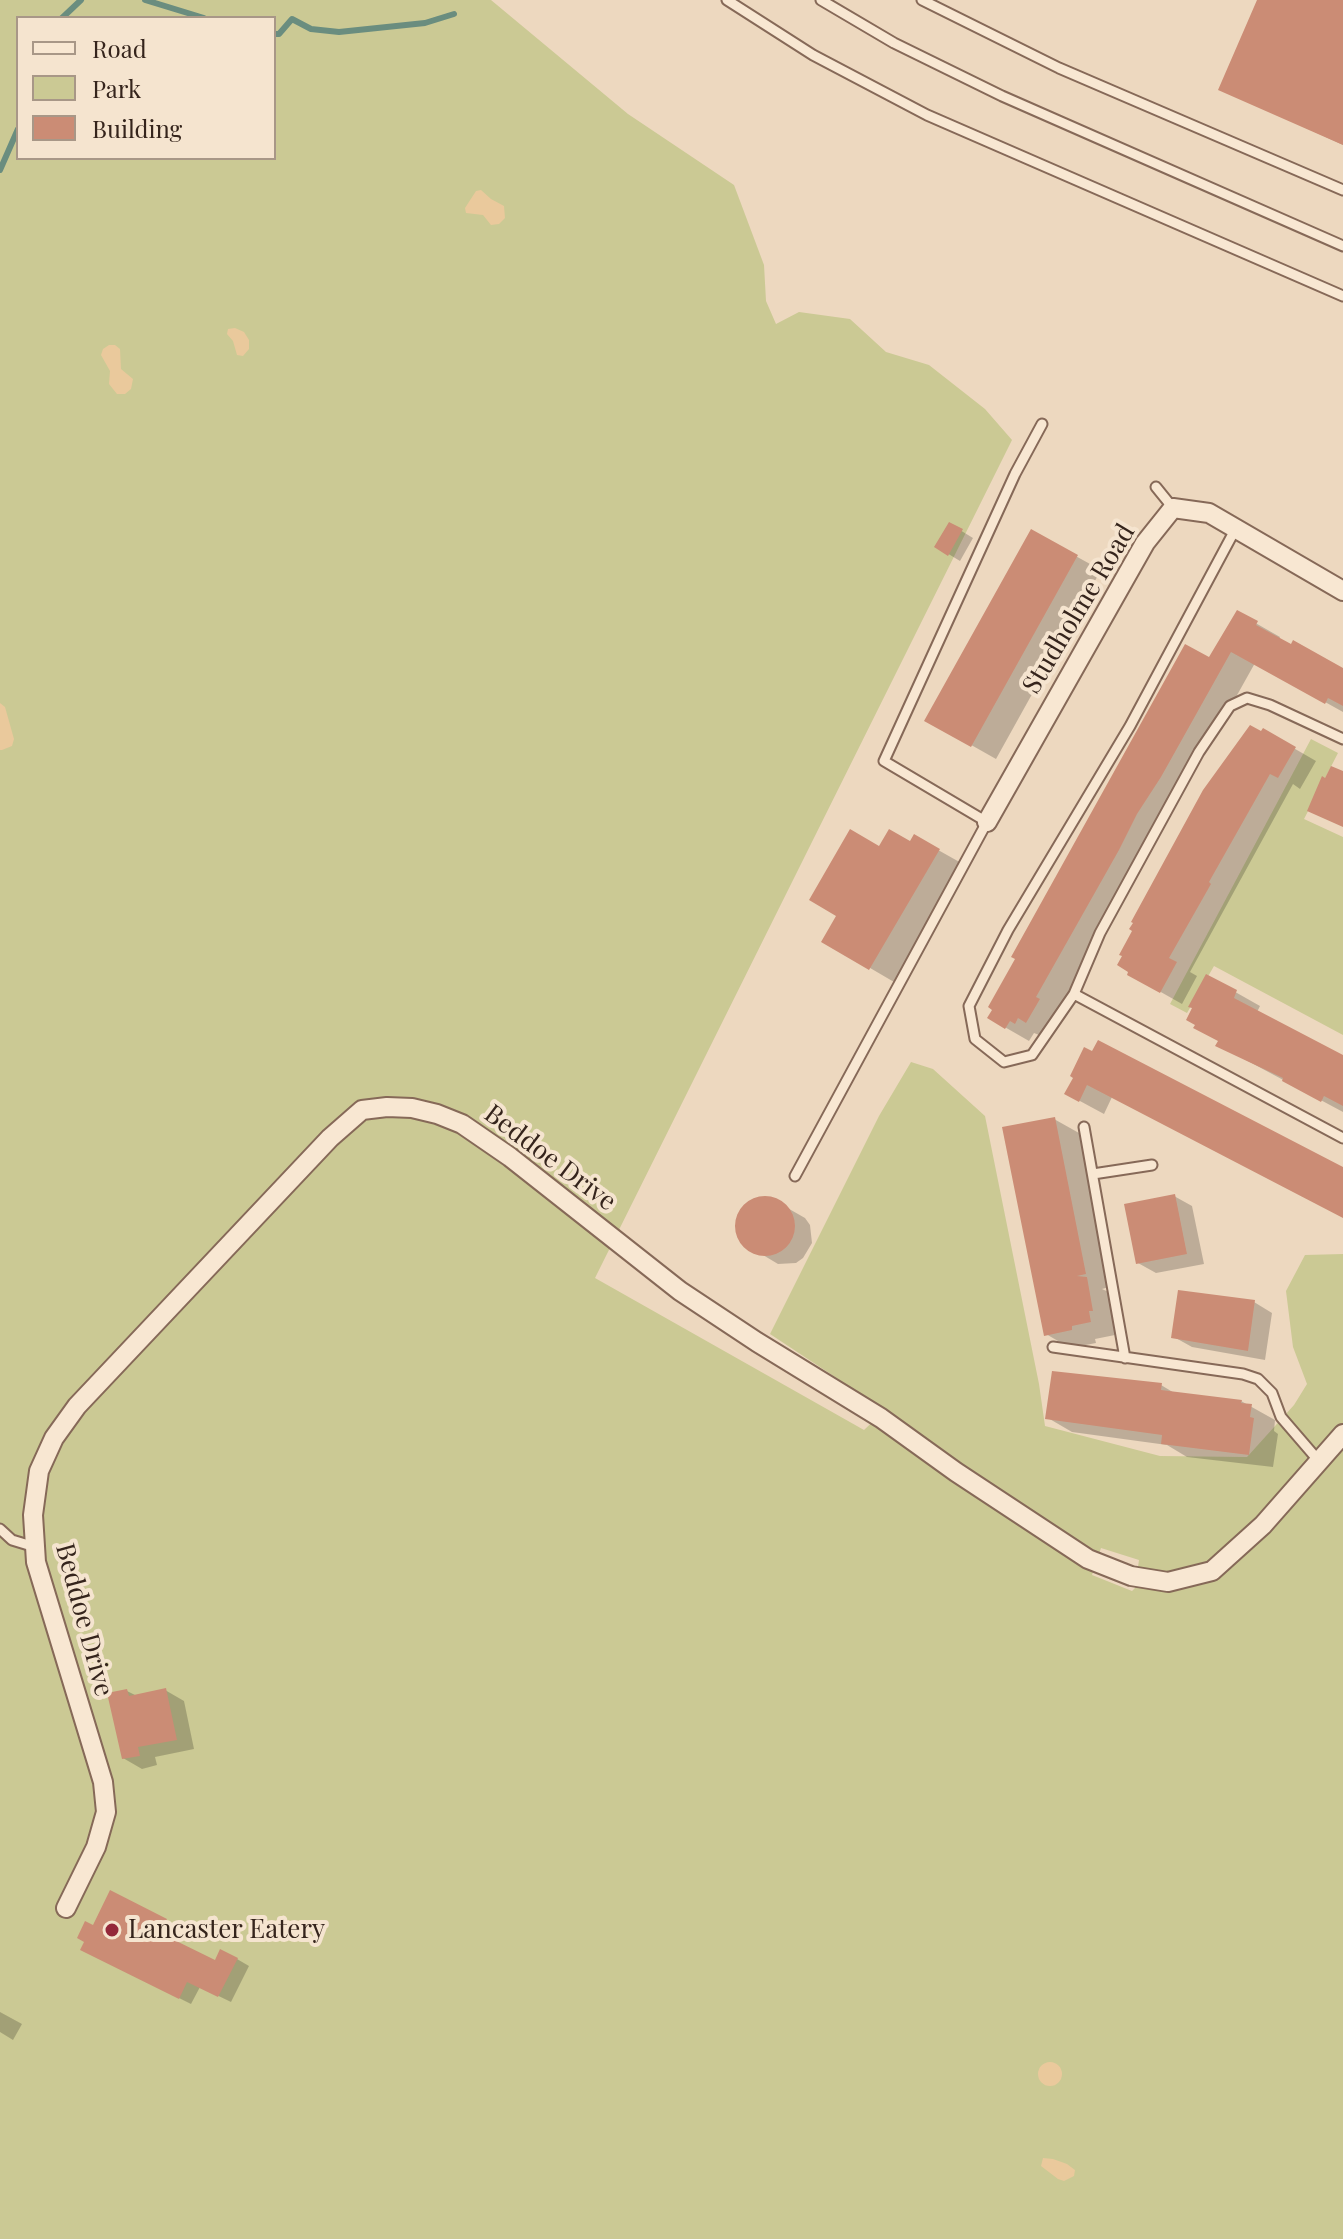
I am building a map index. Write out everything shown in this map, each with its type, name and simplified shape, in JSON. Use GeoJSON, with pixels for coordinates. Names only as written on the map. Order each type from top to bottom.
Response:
{"type":"FeatureCollection","features":[{"type":"Feature","properties":{"kind":"street","name":"Studholme Road"},"geometry":{"type":"LineString","coordinates":[[987,822],[1145,543],[1173,508]]}},
{"type":"Feature","properties":{"kind":"street"},"geometry":{"type":"LineString","coordinates":[[1173,508],[1209,513],[1343,591]]}},
{"type":"Feature","properties":{"kind":"street","name":"Beddoe Drive"},"geometry":{"type":"LineString","coordinates":[[66,1908],[96,1847],[106,1812],[103,1782],[36,1562],[33,1515],[39,1471],[54,1438],[77,1406],[330,1138],[362,1110],[412,1108],[462,1124],[510,1157],[680,1291],[881,1418],[1076,1551],[1131,1576],[1168,1582],[1212,1571],[1263,1525],[1343,1434]]}},
{"type":"Feature","properties":{"kind":"lane"},"geometry":{"type":"LineString","coordinates":[[727,0],[813,55],[927,115],[1343,296]]}},
{"type":"Feature","properties":{"kind":"lane"},"geometry":{"type":"LineString","coordinates":[[821,0],[894,43],[975,83],[1343,246]]}},
{"type":"Feature","properties":{"kind":"lane"},"geometry":{"type":"LineString","coordinates":[[922,0],[1059,68],[1343,190]]}},
{"type":"Feature","properties":{"kind":"lane"},"geometry":{"type":"LineString","coordinates":[[795,1176],[987,822],[884,761],[1015,474],[1042,424]]}},
{"type":"Feature","properties":{"kind":"lane"},"geometry":{"type":"LineString","coordinates":[[1156,487],[1173,508]]}},
{"type":"Feature","properties":{"kind":"lane"},"geometry":{"type":"LineString","coordinates":[[1236,528],[1130,726],[1008,930],[969,1006],[975,1039],[1004,1062],[1032,1055],[1074,994],[1100,933],[1199,752],[1230,706],[1247,698],[1259,701],[1343,739]]}},
{"type":"Feature","properties":{"kind":"lane"},"geometry":{"type":"LineString","coordinates":[[1074,994],[1343,1138]]}},
{"type":"Feature","properties":{"kind":"lane"},"geometry":{"type":"LineString","coordinates":[[1084,1127],[1125,1358]]}},
{"type":"Feature","properties":{"kind":"lane"},"geometry":{"type":"LineString","coordinates":[[1093,1174],[1152,1165]]}},
{"type":"Feature","properties":{"kind":"lane"},"geometry":{"type":"LineString","coordinates":[[1053,1347],[1243,1374],[1258,1379],[1272,1393],[1281,1417],[1318,1460]]}},
{"type":"Feature","properties":{"kind":"lane"},"geometry":{"type":"LineString","coordinates":[[0,1529],[12,1540],[35,1547]]}},
{"type":"Feature","properties":{"kind":"green space"},"geometry":{"type":"Polygon","coordinates":[[[0,0],[491,0],[628,114],[734,185],[764,265],[766,301],[776,324],[799,312],[850,319],[886,352],[929,365],[985,409],[1012,440],[595,1278],[864,1430],[885,1410],[770,1334],[879,1116],[911,1062],[933,1069],[985,1116],[1045,1426],[1160,1456],[1247,1457],[1294,1405],[1307,1384],[1293,1347],[1286,1291],[1305,1255],[1343,1254],[1343,2239],[0,2239],[0,0]],[[1101,1548],[1092,1575],[1132,1591],[1139,1560],[1101,1548]]]}},
{"type":"Feature","properties":{"kind":"green space"},"geometry":{"type":"Polygon","coordinates":[[[1311,739],[1338,753],[1304,819],[1343,837],[1343,1035],[1214,966],[1187,1013],[1170,1004],[1311,739]]]}},
{"type":"Feature","properties":{"kind":"sand"},"geometry":{"type":"Polygon","coordinates":[[[481,190],[504,206],[505,218],[499,224],[491,225],[483,215],[466,213],[465,208],[476,191],[481,190]]]}},
{"type":"Feature","properties":{"kind":"sand"},"geometry":{"type":"Polygon","coordinates":[[[228,329],[244,332],[249,340],[249,349],[243,356],[237,355],[233,341],[227,334],[228,329]]]}},
{"type":"Feature","properties":{"kind":"sand"},"geometry":{"type":"Polygon","coordinates":[[[109,345],[120,349],[121,369],[133,379],[131,389],[125,394],[117,394],[109,384],[110,371],[101,355],[109,345]]]}},
{"type":"Feature","properties":{"kind":"sand"},"geometry":{"type":"Polygon","coordinates":[[[0,703],[5,707],[14,739],[12,746],[2,750],[0,750],[0,703]]]}},
{"type":"Feature","properties":{"kind":"sand"},"geometry":{"type":"Polygon","coordinates":[[[1050,2062],[1059,2065],[1062,2074],[1059,2083],[1050,2086],[1041,2083],[1038,2074],[1041,2065],[1050,2062]]]}},
{"type":"Feature","properties":{"kind":"sand"},"geometry":{"type":"Polygon","coordinates":[[[1043,2158],[1067,2164],[1075,2170],[1074,2176],[1064,2181],[1058,2179],[1041,2166],[1043,2158]]]}},
{"type":"Feature","properties":{"kind":"building"},"geometry":{"type":"Polygon","coordinates":[[[1257,0],[1343,0],[1343,145],[1218,90],[1257,0]]]}},
{"type":"Feature","properties":{"kind":"building"},"geometry":{"type":"Polygon","coordinates":[[[949,522],[963,529],[948,556],[934,547],[949,522]]]}},
{"type":"Feature","properties":{"kind":"building"},"geometry":{"type":"Polygon","coordinates":[[[1031,529],[1078,555],[971,747],[924,721],[1031,529]]]}},
{"type":"Feature","properties":{"kind":"building"},"geometry":{"type":"Polygon","coordinates":[[[1237,610],[1258,621],[1256,625],[1291,644],[1293,640],[1343,668],[1343,706],[1328,698],[1325,704],[1231,652],[1137,814],[1036,997],[1040,999],[1026,1023],[1018,1018],[1015,1024],[1010,1021],[1005,1029],[987,1018],[992,1010],[988,1007],[1015,959],[1011,957],[1185,644],[1209,657],[1237,610]]]}},
{"type":"Feature","properties":{"kind":"building"},"geometry":{"type":"Polygon","coordinates":[[[1250,725],[1261,731],[1263,728],[1296,747],[1278,778],[1270,774],[1209,882],[1211,884],[1169,958],[1177,962],[1160,993],[1127,975],[1128,972],[1117,965],[1122,956],[1119,955],[1132,931],[1129,929],[1131,922],[1203,790],[1250,725]]]}},
{"type":"Feature","properties":{"kind":"building"},"geometry":{"type":"Polygon","coordinates":[[[1331,766],[1343,771],[1343,827],[1307,811],[1322,776],[1325,778],[1331,766]]]}},
{"type":"Feature","properties":{"kind":"building"},"geometry":{"type":"Polygon","coordinates":[[[850,829],[879,846],[889,829],[910,841],[914,834],[940,849],[869,970],[821,942],[836,916],[809,900],[850,829]]]}},
{"type":"Feature","properties":{"kind":"building"},"geometry":{"type":"Polygon","coordinates":[[[1206,974],[1237,990],[1234,998],[1343,1055],[1343,1106],[1324,1096],[1321,1102],[1282,1081],[1283,1078],[1215,1046],[1218,1041],[1193,1028],[1195,1025],[1186,1020],[1192,1008],[1188,1007],[1206,974]]]}},
{"type":"Feature","properties":{"kind":"building"},"geometry":{"type":"Polygon","coordinates":[[[1098,1040],[1343,1167],[1343,1218],[1087,1085],[1079,1102],[1064,1094],[1084,1047],[1092,1051],[1098,1040]]]}},
{"type":"Feature","properties":{"kind":"building"},"geometry":{"type":"Polygon","coordinates":[[[1055,1117],[1086,1274],[1077,1276],[1087,1277],[1093,1311],[1089,1311],[1091,1322],[1044,1336],[1002,1127],[1055,1117]]]}},
{"type":"Feature","properties":{"kind":"building"},"geometry":{"type":"Polygon","coordinates":[[[1175,1194],[1187,1254],[1136,1264],[1124,1204],[1175,1194]]]}},
{"type":"Feature","properties":{"kind":"building"},"geometry":{"type":"Polygon","coordinates":[[[765,1196],[776,1198],[786,1205],[793,1215],[793,1237],[786,1247],[776,1254],[765,1256],[754,1254],[744,1247],[737,1237],[735,1226],[737,1215],[744,1205],[754,1198],[765,1196]]]}},
{"type":"Feature","properties":{"kind":"building"},"geometry":{"type":"Polygon","coordinates":[[[1178,1290],[1255,1300],[1248,1351],[1171,1338],[1178,1290]]]}},
{"type":"Feature","properties":{"kind":"building"},"geometry":{"type":"Polygon","coordinates":[[[1052,1371],[1162,1383],[1161,1390],[1242,1400],[1241,1403],[1252,1404],[1250,1417],[1254,1418],[1249,1455],[1161,1444],[1162,1435],[1045,1419],[1052,1371]]]}},
{"type":"Feature","properties":{"kind":"building"},"geometry":{"type":"Polygon","coordinates":[[[166,1688],[177,1740],[138,1747],[140,1756],[122,1759],[107,1693],[127,1689],[129,1696],[166,1688]]]}},
{"type":"Feature","properties":{"kind":"building"},"geometry":{"type":"Polygon","coordinates":[[[110,1890],[167,1919],[160,1933],[215,1960],[220,1949],[238,1958],[218,1997],[187,1982],[179,1999],[80,1950],[84,1942],[77,1938],[85,1921],[93,1925],[110,1890]]]}},
{"type":"Feature","properties":{"kind":"waterway"},"geometry":{"type":"LineString","coordinates":[[64,16],[81,0]]}},
{"type":"Feature","properties":{"kind":"waterway"},"geometry":{"type":"LineString","coordinates":[[145,0],[197,16]]}},
{"type":"Feature","properties":{"kind":"waterway"},"geometry":{"type":"LineString","coordinates":[[276,34],[292,19],[311,29],[339,32],[425,23],[454,14]]}},
{"type":"Feature","properties":{"kind":"waterway"},"geometry":{"type":"LineString","coordinates":[[0,170],[16,134]]}},
{"type":"Feature","properties":{"kind":"place","name":"Lancaster Eatery"},"geometry":{"type":"Point","coordinates":[112,1930]}}]}
